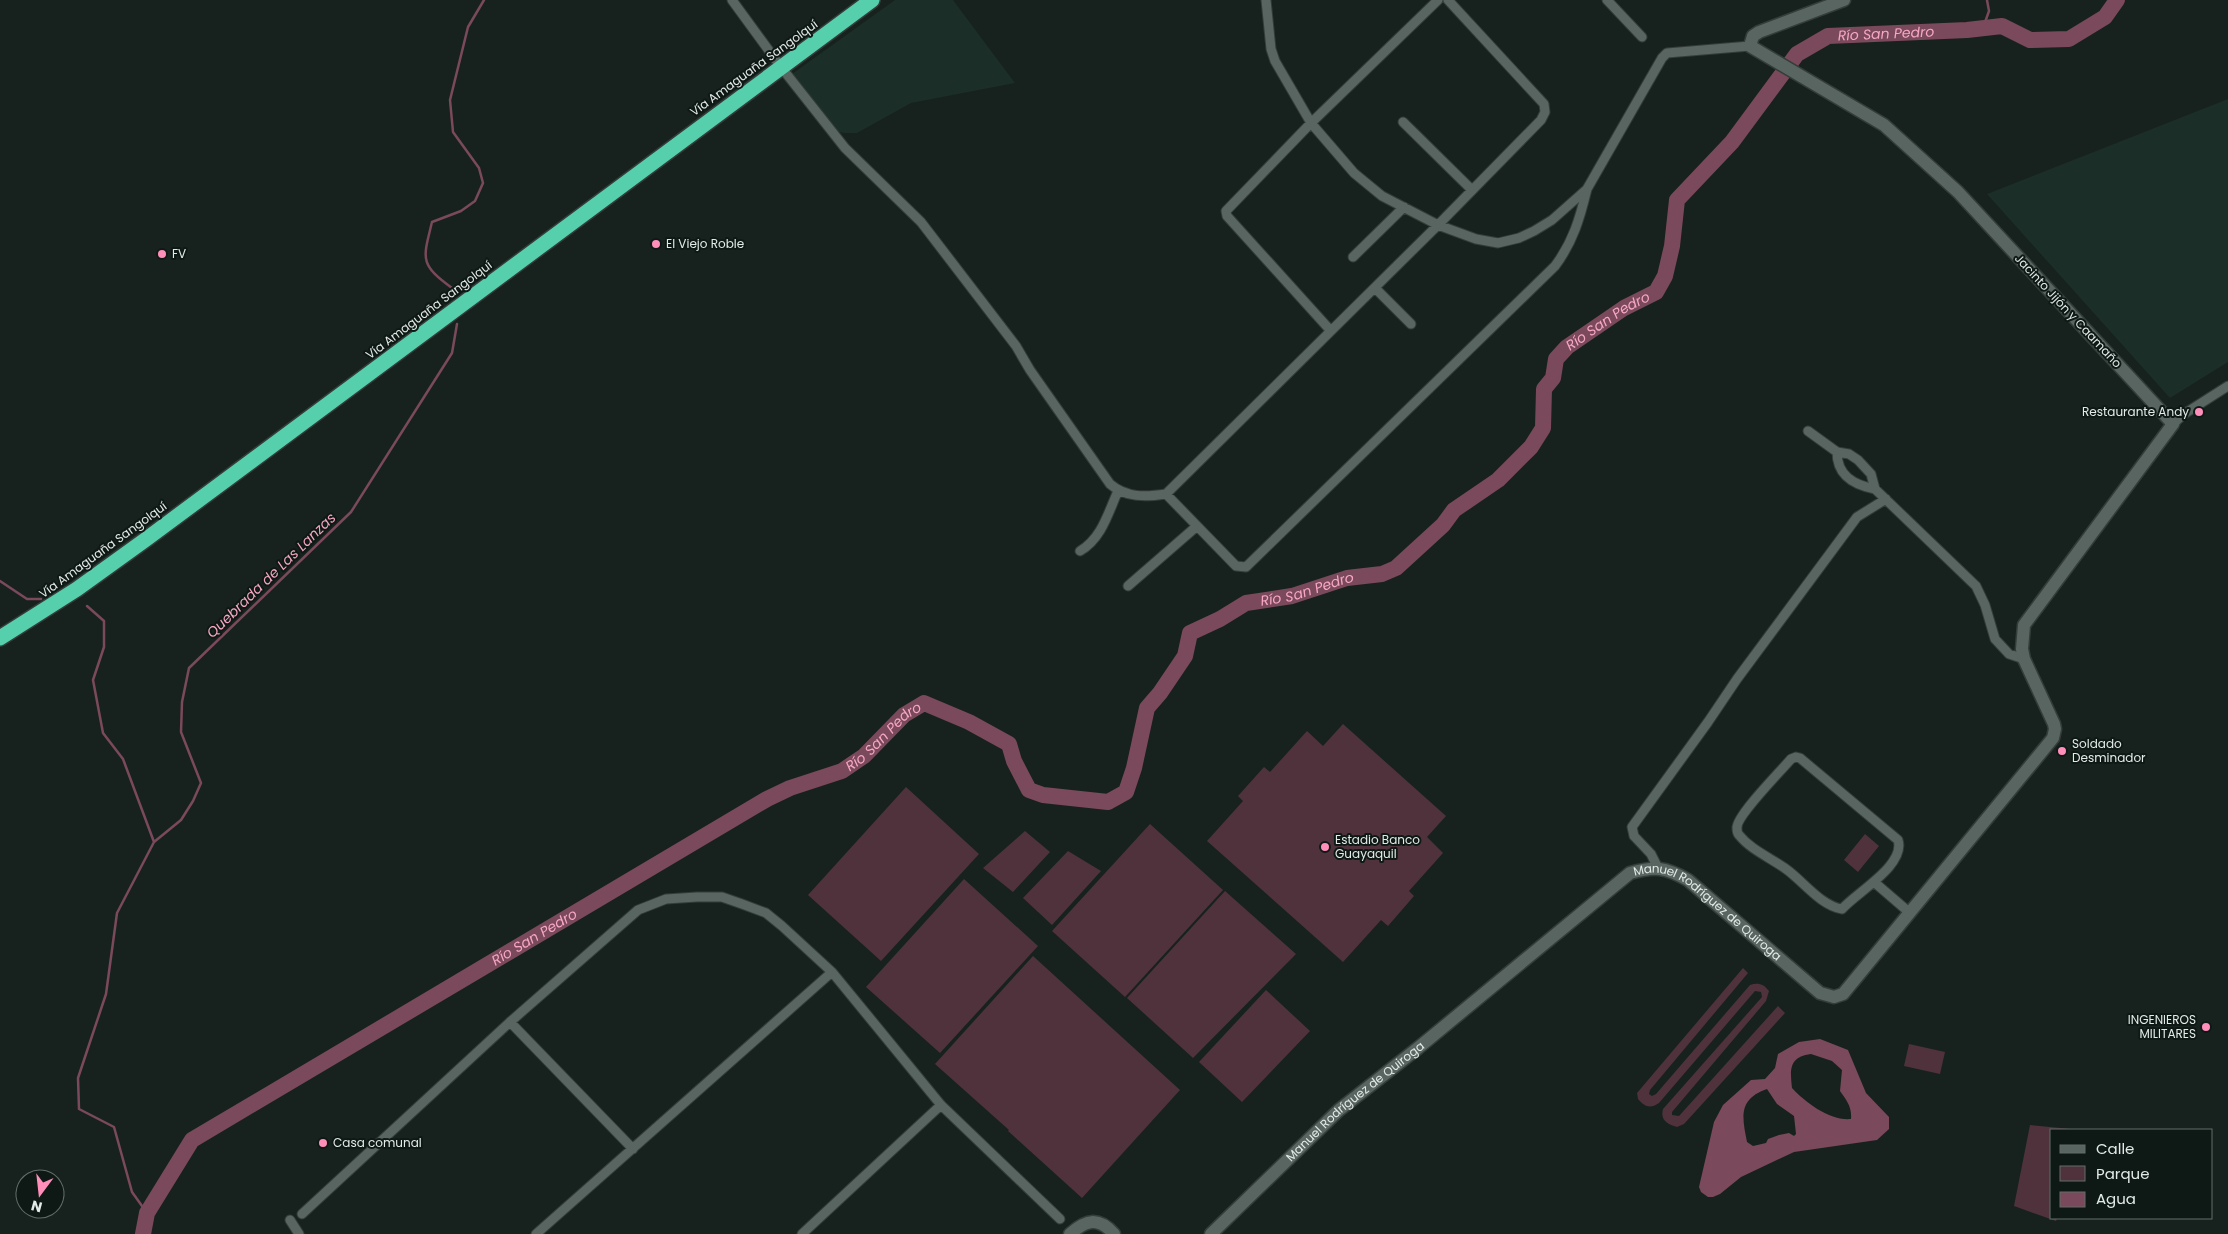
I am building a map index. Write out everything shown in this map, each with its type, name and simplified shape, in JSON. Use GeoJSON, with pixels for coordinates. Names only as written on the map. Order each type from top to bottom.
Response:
{"type":"FeatureCollection","features":[{"type":"Feature","properties":{"kind":"highway","name":"Vía Amaguaña Sangolquí"},"geometry":{"type":"LineString","coordinates":[[0,638],[77,589],[145,540],[872,0]]}},
{"type":"Feature","properties":{"kind":"street"},"geometry":{"type":"LineString","coordinates":[[732,0],[781,67],[845,148],[921,222],[1012,341],[1030,370],[1110,484],[1118,491],[1127,494],[1150,497],[1166,494],[1438,226],[1541,120],[1545,112],[1544,104],[1448,0]]}},
{"type":"Feature","properties":{"kind":"street"},"geometry":{"type":"LineString","coordinates":[[1266,0],[1270,49],[1275,62],[1311,123],[1354,173],[1382,196],[1438,226],[1476,239],[1498,243],[1519,238],[1552,220],[1587,189]]}},
{"type":"Feature","properties":{"kind":"street"},"geometry":{"type":"LineString","coordinates":[[1331,331],[1227,216],[1226,211],[1311,123],[1438,0]]}},
{"type":"Feature","properties":{"kind":"street"},"geometry":{"type":"LineString","coordinates":[[1607,0],[1642,37]]}},
{"type":"Feature","properties":{"kind":"street"},"geometry":{"type":"LineString","coordinates":[[1166,494],[1236,566],[1246,567],[1555,266],[1568,248],[1578,227],[1587,189],[1662,58],[1668,53],[1754,50],[1753,36],[1759,32],[1844,0]]}},
{"type":"Feature","properties":{"kind":"street","name":"Jacinto Jijón y Caamaño"},"geometry":{"type":"LineString","coordinates":[[1754,50],[1884,125],[1958,192],[2173,424]]}},
{"type":"Feature","properties":{"kind":"street"},"geometry":{"type":"LineString","coordinates":[[1403,122],[1472,190]]}},
{"type":"Feature","properties":{"kind":"street"},"geometry":{"type":"LineString","coordinates":[[1353,258],[1404,208]]}},
{"type":"Feature","properties":{"kind":"street"},"geometry":{"type":"LineString","coordinates":[[1375,288],[1411,324]]}},
{"type":"Feature","properties":{"kind":"street"},"geometry":{"type":"LineString","coordinates":[[1808,431],[1837,452],[1849,454],[1868,470],[1876,489],[1976,586],[1985,606],[1995,639],[2009,654],[2024,659],[2022,639],[2027,618],[2173,424],[2184,414],[2228,386]]}},
{"type":"Feature","properties":{"kind":"street"},"geometry":{"type":"LineString","coordinates":[[1837,452],[1837,464],[1843,474],[1852,481],[1876,489]]}},
{"type":"Feature","properties":{"kind":"street"},"geometry":{"type":"LineString","coordinates":[[1080,551],[1090,545],[1099,533],[1118,491]]}},
{"type":"Feature","properties":{"kind":"street"},"geometry":{"type":"LineString","coordinates":[[1658,868],[1651,854],[1634,836],[1632,827],[1737,679],[1857,517],[1886,499]]}},
{"type":"Feature","properties":{"kind":"street"},"geometry":{"type":"LineString","coordinates":[[1128,586],[1197,526]]}},
{"type":"Feature","properties":{"kind":"street","name":"Manuel Rodríguez de Quiroga"},"geometry":{"type":"LineString","coordinates":[[1211,1234],[1339,1110],[1418,1048],[1630,873],[1658,868],[1672,871],[1688,880],[1808,984],[1829,997],[1843,994],[2053,738],[2054,724],[2024,659]]}},
{"type":"Feature","properties":{"kind":"street"},"geometry":{"type":"LineString","coordinates":[[1800,758],[1898,840],[1900,847],[1898,857],[1874,882],[1842,909],[1838,908],[1818,896],[1787,869],[1750,845],[1739,835],[1736,826],[1743,814],[1791,759],[1800,758]]}},
{"type":"Feature","properties":{"kind":"street"},"geometry":{"type":"LineString","coordinates":[[1874,882],[1910,913]]}},
{"type":"Feature","properties":{"kind":"street"},"geometry":{"type":"LineString","coordinates":[[302,1214],[510,1022],[638,910],[666,899],[722,897],[766,913],[832,972],[941,1105],[1060,1219]]}},
{"type":"Feature","properties":{"kind":"street"},"geometry":{"type":"LineString","coordinates":[[536,1234],[832,972]]}},
{"type":"Feature","properties":{"kind":"street"},"geometry":{"type":"LineString","coordinates":[[510,1022],[633,1149]]}},
{"type":"Feature","properties":{"kind":"street"},"geometry":{"type":"LineString","coordinates":[[802,1234],[941,1105]]}},
{"type":"Feature","properties":{"kind":"street"},"geometry":{"type":"LineString","coordinates":[[290,1220],[299,1234]]}},
{"type":"Feature","properties":{"kind":"street"},"geometry":{"type":"LineString","coordinates":[[1070,1234],[1076,1229],[1096,1221],[1101,1222],[1114,1234]]}},
{"type":"Feature","properties":{"kind":"shaded area"},"geometry":{"type":"Polygon","coordinates":[[[895,0],[953,0],[1015,83],[911,103],[857,133],[835,131],[792,74],[895,0]]]}},
{"type":"Feature","properties":{"kind":"shaded area"},"geometry":{"type":"Polygon","coordinates":[[[2228,99],[2228,362],[2170,398],[1987,194],[2228,99]]]}},
{"type":"Feature","properties":{"kind":"green space","name":"Estadio Banco Guayaquil"},"geometry":{"type":"Polygon","coordinates":[[[1343,724],[1446,816],[1427,837],[1443,853],[1409,891],[1414,896],[1388,926],[1381,920],[1343,962],[1207,841],[1243,801],[1238,796],[1264,767],[1270,772],[1307,731],[1323,746],[1343,724]]]}},
{"type":"Feature","properties":{"kind":"green space"},"geometry":{"type":"Polygon","coordinates":[[[906,787],[979,854],[881,961],[808,895],[906,787]]]}},
{"type":"Feature","properties":{"kind":"green space"},"geometry":{"type":"Polygon","coordinates":[[[1150,824],[1223,890],[1125,997],[1052,931],[1150,824]]]}},
{"type":"Feature","properties":{"kind":"green space"},"geometry":{"type":"Polygon","coordinates":[[[1025,831],[1050,852],[1013,892],[983,868],[1025,831]]]}},
{"type":"Feature","properties":{"kind":"green space"},"geometry":{"type":"Polygon","coordinates":[[[1865,834],[1879,846],[1858,872],[1844,860],[1865,834]]]}},
{"type":"Feature","properties":{"kind":"green space"},"geometry":{"type":"Polygon","coordinates":[[[1068,851],[1101,871],[1052,925],[1023,898],[1068,851]]]}},
{"type":"Feature","properties":{"kind":"green space"},"geometry":{"type":"Polygon","coordinates":[[[964,879],[1038,946],[940,1053],[866,987],[964,879]]]}},
{"type":"Feature","properties":{"kind":"green space"},"geometry":{"type":"Polygon","coordinates":[[[1225,891],[1296,954],[1193,1058],[1127,998],[1225,891]]]}},
{"type":"Feature","properties":{"kind":"green space"},"geometry":{"type":"Polygon","coordinates":[[[1033,956],[1180,1090],[1082,1198],[935,1064],[1033,956]]]}},
{"type":"Feature","properties":{"kind":"green space"},"geometry":{"type":"Polygon","coordinates":[[[1743,968],[1748,973],[1650,1090],[1649,1094],[1652,1096],[1656,1094],[1750,985],[1763,985],[1769,991],[1766,1001],[1672,1112],[1672,1115],[1679,1116],[1778,1006],[1785,1013],[1684,1124],[1677,1127],[1670,1124],[1663,1119],[1663,1109],[1762,997],[1761,992],[1755,991],[1659,1103],[1653,1106],[1645,1105],[1638,1099],[1637,1093],[1743,968]]]}},
{"type":"Feature","properties":{"kind":"green space"},"geometry":{"type":"Polygon","coordinates":[[[1266,990],[1310,1031],[1242,1102],[1199,1062],[1266,990]]]}},
{"type":"Feature","properties":{"kind":"green space"},"geometry":{"type":"Polygon","coordinates":[[[1909,1044],[1945,1052],[1940,1074],[1904,1066],[1909,1044]]]}},
{"type":"Feature","properties":{"kind":"green space"},"geometry":{"type":"Polygon","coordinates":[[[2030,1125],[2071,1129],[2050,1129],[2050,1219],[2014,1206],[2030,1125]]]}},
{"type":"Feature","properties":{"kind":"water"},"geometry":{"type":"Polygon","coordinates":[[[1820,1039],[1848,1050],[1866,1093],[1889,1117],[1889,1129],[1877,1140],[1794,1152],[1741,1177],[1720,1194],[1708,1197],[1701,1192],[1699,1187],[1714,1122],[1723,1105],[1751,1080],[1765,1079],[1775,1068],[1778,1054],[1799,1042],[1820,1039]],[[1811,1054],[1798,1058],[1792,1065],[1792,1088],[1819,1110],[1835,1117],[1851,1119],[1850,1108],[1840,1091],[1842,1070],[1832,1061],[1811,1054]],[[1767,1089],[1751,1098],[1744,1110],[1743,1117],[1747,1142],[1753,1146],[1766,1143],[1768,1139],[1779,1135],[1789,1133],[1794,1136],[1796,1134],[1794,1116],[1777,1104],[1767,1089]]]}},
{"type":"Feature","properties":{"kind":"waterway","name":"Quebrada de Las Lanzas"},"geometry":{"type":"LineString","coordinates":[[452,288],[434,273],[426,260],[426,253],[432,222],[461,211],[475,201],[483,183],[479,168],[453,132],[450,100],[468,27],[484,0]]}},
{"type":"Feature","properties":{"kind":"waterway"},"geometry":{"type":"LineString","coordinates":[[1983,28],[1989,11],[1987,0]]}},
{"type":"Feature","properties":{"kind":"waterway","name":"Río San Pedro"},"geometry":{"type":"LineString","coordinates":[[143,1234],[147,1213],[192,1140],[767,799],[790,788],[842,771],[864,756],[904,715],[924,703],[969,722],[1009,744],[1014,761],[1029,790],[1043,795],[1108,802],[1126,792],[1134,768],[1147,708],[1160,693],[1185,656],[1190,633],[1220,619],[1246,603],[1292,596],[1347,578],[1382,574],[1396,568],[1443,525],[1454,510],[1498,480],[1531,447],[1543,428],[1544,389],[1553,378],[1556,359],[1567,347],[1624,308],[1656,292],[1665,276],[1672,246],[1677,200],[1732,142],[1797,54],[1828,36],[1967,30],[2002,26],[2030,40],[2069,39],[2105,17],[2117,0]]}},
{"type":"Feature","properties":{"kind":"waterway","name":"Quebrada de Las Lanzas"},"geometry":{"type":"LineString","coordinates":[[147,1213],[132,1192],[114,1127],[79,1109],[78,1078],[106,994],[117,913],[154,842],[181,820],[193,801],[201,783],[181,732],[182,702],[189,668],[351,512],[452,353],[457,324]]}},
{"type":"Feature","properties":{"kind":"waterway"},"geometry":{"type":"LineString","coordinates":[[0,581],[27,599],[41,599]]}},
{"type":"Feature","properties":{"kind":"waterway"},"geometry":{"type":"LineString","coordinates":[[87,606],[104,621],[104,647],[93,680],[103,733],[123,759],[154,842]]}},
{"type":"Feature","properties":{"kind":"place","name":"El Viejo Roble"},"geometry":{"type":"Point","coordinates":[656,244]}},
{"type":"Feature","properties":{"kind":"place","name":"FV"},"geometry":{"type":"Point","coordinates":[162,254]}},
{"type":"Feature","properties":{"kind":"place","name":"Restaurante Andy"},"geometry":{"type":"Point","coordinates":[2199,412]}},
{"type":"Feature","properties":{"kind":"place","name":"Soldado Desminador"},"geometry":{"type":"Point","coordinates":[2062,751]}},
{"type":"Feature","properties":{"kind":"place","name":"Estadio Banco Guayaquil"},"geometry":{"type":"Point","coordinates":[1325,847]}},
{"type":"Feature","properties":{"kind":"place","name":"INGENIEROS MILITARES"},"geometry":{"type":"Point","coordinates":[2206,1027]}},
{"type":"Feature","properties":{"kind":"place","name":"Casa comunal"},"geometry":{"type":"Point","coordinates":[323,1143]}}]}
